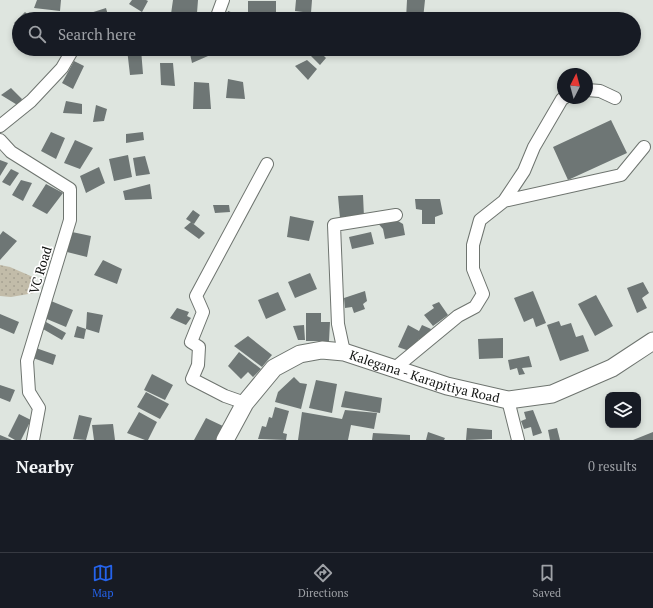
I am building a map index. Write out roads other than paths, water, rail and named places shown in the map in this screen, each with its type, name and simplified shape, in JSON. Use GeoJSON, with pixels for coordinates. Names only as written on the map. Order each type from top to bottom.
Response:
{"type":"FeatureCollection","features":[{"type":"Feature","properties":{"kind":"main road","name":"Kalegana - Karapitiya Road"},"geometry":{"type":"LineString","coordinates":[[225,440],[245,403],[274,368],[300,354],[322,350],[344,352],[447,386],[508,400],[552,394],[612,368],[653,342]]}},
{"type":"Feature","properties":{"kind":"street"},"geometry":{"type":"LineString","coordinates":[[219,12],[224,0]]}},
{"type":"Feature","properties":{"kind":"street"},"geometry":{"type":"LineString","coordinates":[[0,126],[31,101],[62,68],[69,56]]}},
{"type":"Feature","properties":{"kind":"street"},"geometry":{"type":"LineString","coordinates":[[593,90],[600,91],[614,98]]}},
{"type":"Feature","properties":{"kind":"street"},"geometry":{"type":"LineString","coordinates":[[395,368],[458,316],[475,307],[483,294],[473,269],[473,245],[480,220],[504,201],[524,171],[534,147],[559,104]]}},
{"type":"Feature","properties":{"kind":"street","name":"VC Road"},"geometry":{"type":"LineString","coordinates":[[0,140],[11,152],[70,189],[70,220],[27,361],[29,392],[39,408],[33,440]]}},
{"type":"Feature","properties":{"kind":"street"},"geometry":{"type":"LineString","coordinates":[[504,201],[621,175],[644,147]]}},
{"type":"Feature","properties":{"kind":"street"},"geometry":{"type":"LineString","coordinates":[[245,403],[225,396],[192,379],[198,365],[199,347],[191,342],[203,312],[196,296],[267,164]]}},
{"type":"Feature","properties":{"kind":"street"},"geometry":{"type":"LineString","coordinates":[[344,352],[338,324],[334,224],[396,215]]}},
{"type":"Feature","properties":{"kind":"street"},"geometry":{"type":"LineString","coordinates":[[508,400],[518,440]]}}]}
